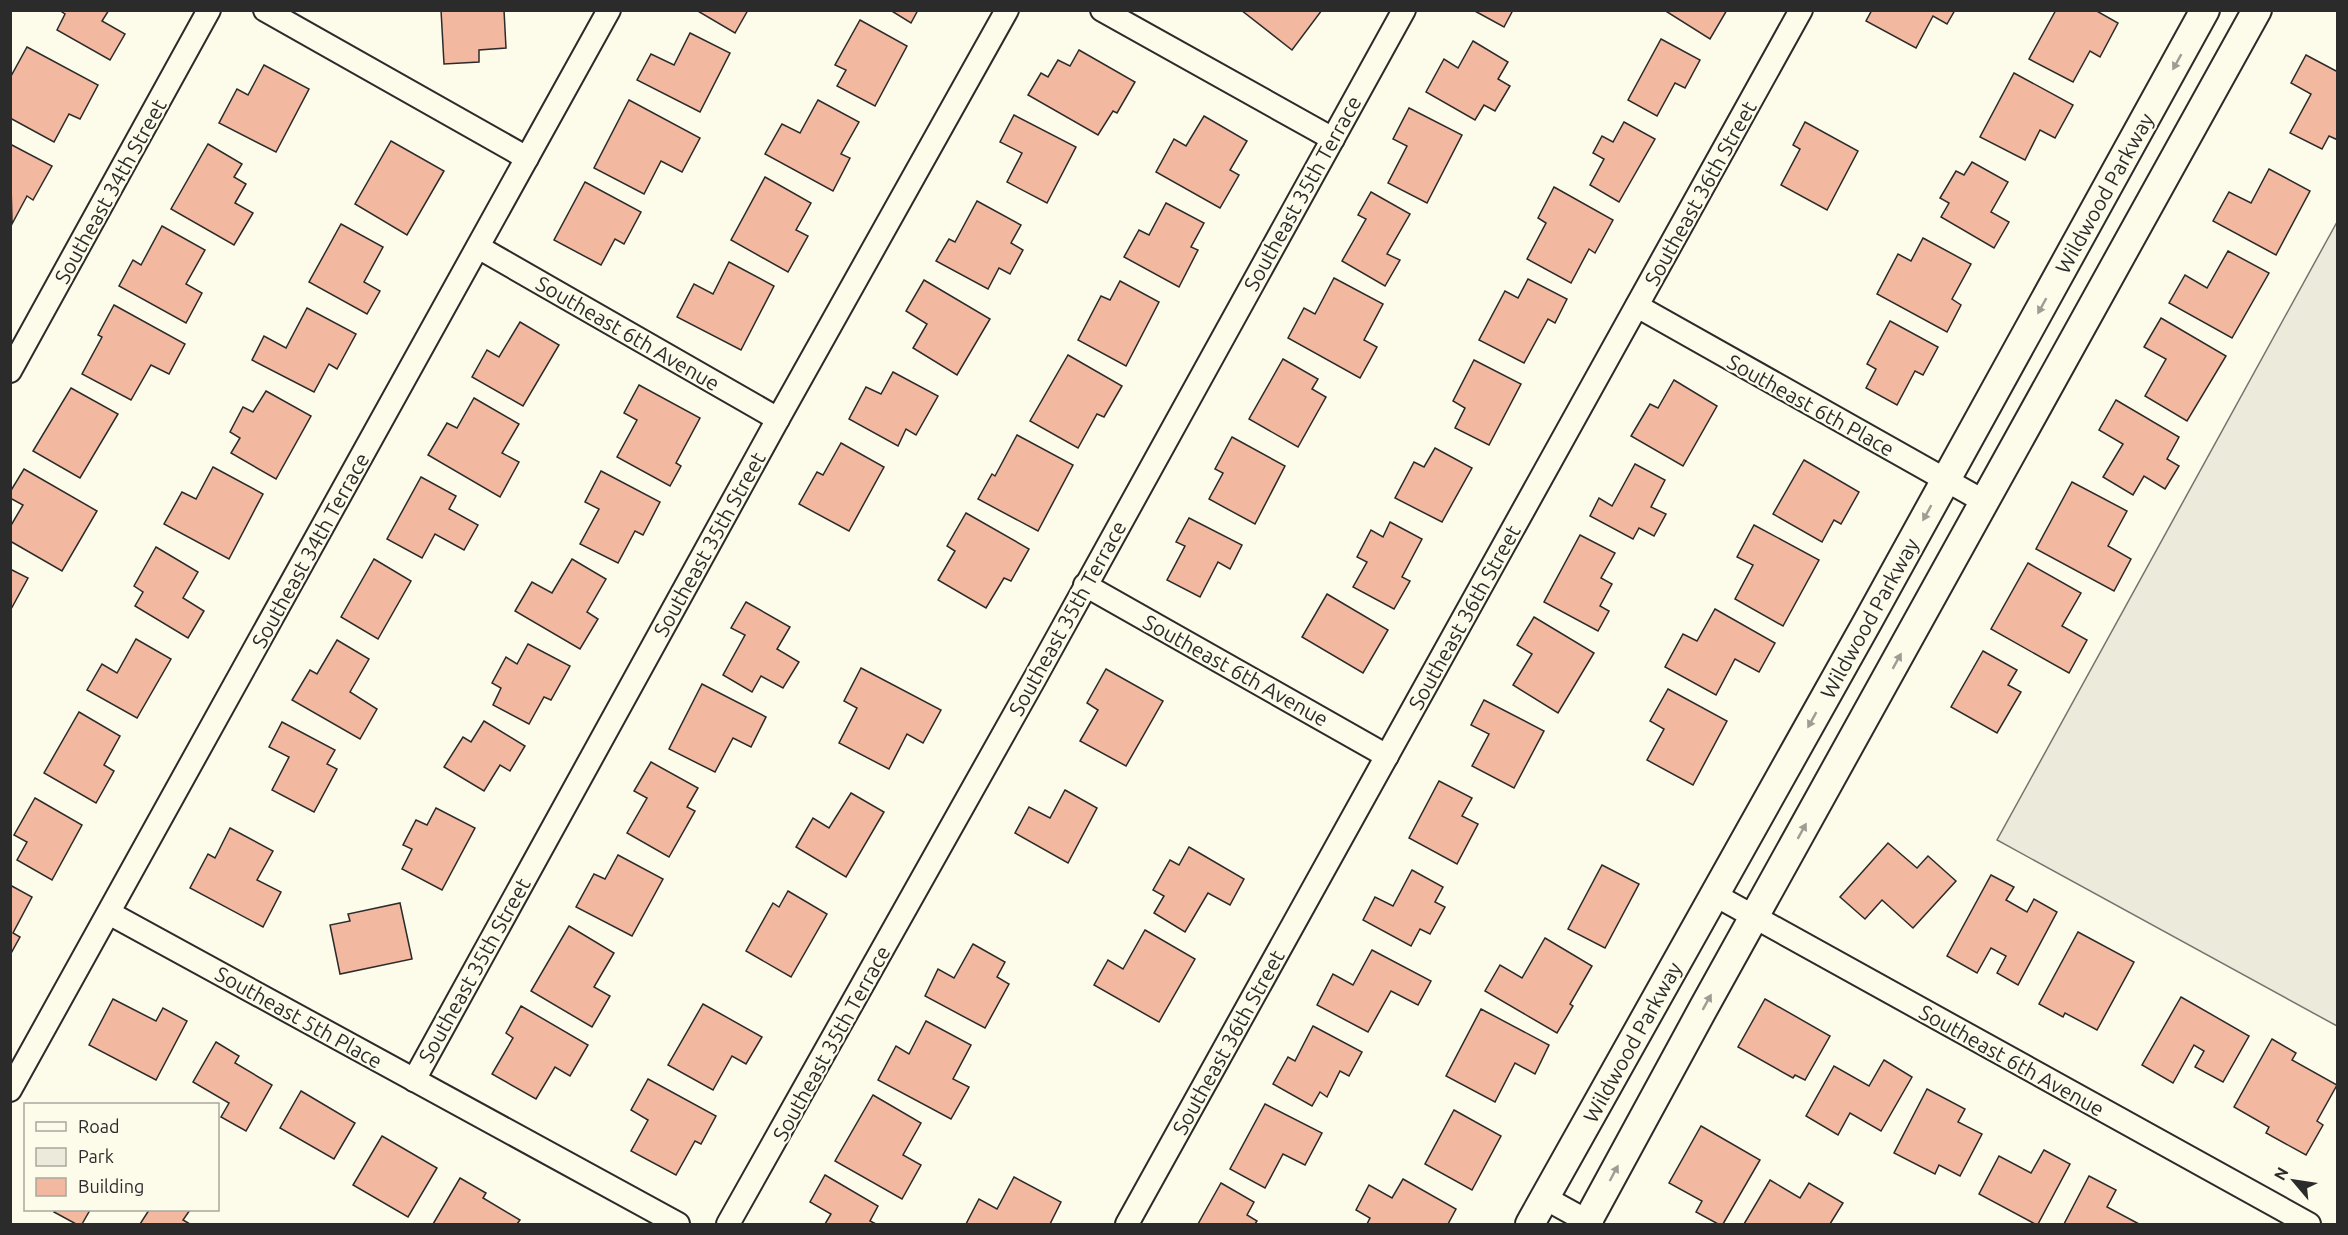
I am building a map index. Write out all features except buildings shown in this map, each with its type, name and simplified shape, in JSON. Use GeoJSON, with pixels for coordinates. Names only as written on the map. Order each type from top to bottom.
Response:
{"type":"FeatureCollection","features":[{"type":"Feature","properties":{"kind":"street","name":"Southeast 34th Street"},"geometry":{"type":"LineString","coordinates":[[10,371],[209,10]]}},
{"type":"Feature","properties":{"kind":"street"},"geometry":{"type":"LineString","coordinates":[[265,10],[527,158]]}},
{"type":"Feature","properties":{"kind":"street","name":"Southeast 34th Terrace"},"geometry":{"type":"LineString","coordinates":[[10,1090],[609,10]]}},
{"type":"Feature","properties":{"kind":"street","name":"Southeast 35th Street"},"geometry":{"type":"LineString","coordinates":[[414,1080],[778,418],[1007,10]]}},
{"type":"Feature","properties":{"kind":"street"},"geometry":{"type":"LineString","coordinates":[[1102,10],[1332,139]]}},
{"type":"Feature","properties":{"kind":"street","name":"Southeast 35th Terrace"},"geometry":{"type":"LineString","coordinates":[[729,1224],[1404,10]]}},
{"type":"Feature","properties":{"kind":"street","name":"Southeast 36th Street"},"geometry":{"type":"LineString","coordinates":[[1127,1224],[1801,10]]}},
{"type":"Feature","properties":{"kind":"street","name":"Wildwood Parkway"},"geometry":{"type":"LineString","coordinates":[[1530,1224],[2205,10]]}},
{"type":"Feature","properties":{"kind":"street"},"geometry":{"type":"LineString","coordinates":[[1545,1198],[1589,1224],[1755,918],[2257,10]]}},
{"type":"Feature","properties":{"kind":"street","name":"Southeast 6th Avenue"},"geometry":{"type":"LineString","coordinates":[[478,247],[778,418]]}},
{"type":"Feature","properties":{"kind":"street","name":"Southeast 6th Place"},"geometry":{"type":"LineString","coordinates":[[1636,306],[1985,502]]}},
{"type":"Feature","properties":{"kind":"street","name":"Southeast 6th Avenue"},"geometry":{"type":"LineString","coordinates":[[1084,585],[1387,756]]}},
{"type":"Feature","properties":{"kind":"street","name":"Southeast 6th Avenue"},"geometry":{"type":"LineString","coordinates":[[1714,895],[2309,1224]]}},
{"type":"Feature","properties":{"kind":"street","name":"Southeast 5th Place"},"geometry":{"type":"LineString","coordinates":[[109,913],[678,1224]]}},
{"type":"Feature","properties":{"kind":"green space"},"geometry":{"type":"Polygon","coordinates":[[[2337,222],[2337,1026],[1997,840],[2337,222]]]}}]}
